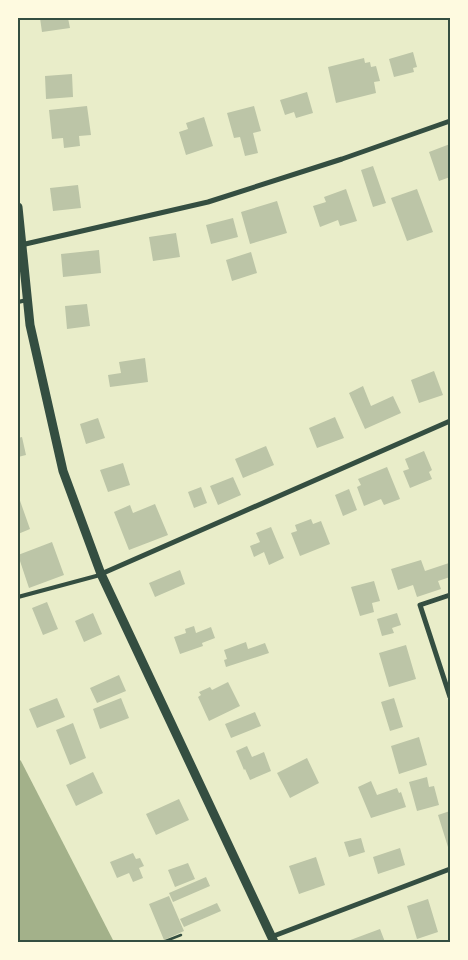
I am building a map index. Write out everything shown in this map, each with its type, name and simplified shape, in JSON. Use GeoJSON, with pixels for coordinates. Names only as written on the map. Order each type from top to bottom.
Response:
{"type":"FeatureCollection","features":[{"type":"Feature","properties":{"kind":"street"},"geometry":{"type":"LineString","coordinates":[[21,245],[208,202],[342,159],[450,121]]}},
{"type":"Feature","properties":{"kind":"street"},"geometry":{"type":"LineString","coordinates":[[18,207],[30,325],[63,471],[101,574],[273,940],[450,869]]}},
{"type":"Feature","properties":{"kind":"street"},"geometry":{"type":"LineString","coordinates":[[101,574],[450,422]]}},
{"type":"Feature","properties":{"kind":"street"},"geometry":{"type":"LineString","coordinates":[[450,595],[420,605],[450,697]]}},
{"type":"Feature","properties":{"kind":"lane"},"geometry":{"type":"LineString","coordinates":[[18,302],[27,300]]}},
{"type":"Feature","properties":{"kind":"lane"},"geometry":{"type":"LineString","coordinates":[[18,597],[101,574]]}},
{"type":"Feature","properties":{"kind":"path"},"geometry":{"type":"LineString","coordinates":[[163,942],[181,935]]}},
{"type":"Feature","properties":{"kind":"shaded area"},"geometry":{"type":"Polygon","coordinates":[[[18,758],[21,761],[114,942],[18,942],[18,758]]]}},
{"type":"Feature","properties":{"kind":"building"},"geometry":{"type":"Polygon","coordinates":[[[40,18],[68,18],[70,28],[42,32],[40,18]]]}},
{"type":"Feature","properties":{"kind":"building"},"geometry":{"type":"Polygon","coordinates":[[[413,52],[417,67],[413,68],[414,72],[394,77],[389,59],[413,52]]]}},
{"type":"Feature","properties":{"kind":"building"},"geometry":{"type":"Polygon","coordinates":[[[364,58],[365,63],[370,62],[371,67],[376,66],[380,81],[374,82],[376,93],[336,103],[328,67],[364,58]]]}},
{"type":"Feature","properties":{"kind":"building"},"geometry":{"type":"Polygon","coordinates":[[[72,74],[73,97],[46,99],[45,76],[72,74]]]}},
{"type":"Feature","properties":{"kind":"building"},"geometry":{"type":"Polygon","coordinates":[[[307,92],[313,113],[296,118],[294,112],[285,115],[280,100],[307,92]]]}},
{"type":"Feature","properties":{"kind":"building"},"geometry":{"type":"Polygon","coordinates":[[[87,106],[91,135],[79,136],[80,146],[64,148],[63,138],[52,139],[49,110],[87,106]]]}},
{"type":"Feature","properties":{"kind":"building"},"geometry":{"type":"Polygon","coordinates":[[[254,106],[261,131],[253,133],[258,153],[245,156],[240,137],[234,138],[227,113],[254,106]]]}},
{"type":"Feature","properties":{"kind":"building"},"geometry":{"type":"Polygon","coordinates":[[[204,117],[213,146],[186,155],[179,132],[188,129],[186,123],[204,117]]]}},
{"type":"Feature","properties":{"kind":"building"},"geometry":{"type":"Polygon","coordinates":[[[450,144],[450,177],[439,181],[429,152],[450,144]]]}},
{"type":"Feature","properties":{"kind":"building"},"geometry":{"type":"Polygon","coordinates":[[[373,166],[386,203],[373,207],[361,170],[373,166]]]}},
{"type":"Feature","properties":{"kind":"building"},"geometry":{"type":"Polygon","coordinates":[[[78,185],[81,208],[53,211],[50,188],[78,185]]]}},
{"type":"Feature","properties":{"kind":"building"},"geometry":{"type":"Polygon","coordinates":[[[346,189],[357,221],[340,226],[338,220],[320,227],[313,206],[326,202],[324,197],[346,189]]]}},
{"type":"Feature","properties":{"kind":"building"},"geometry":{"type":"Polygon","coordinates":[[[417,189],[433,232],[407,241],[391,198],[417,189]]]}},
{"type":"Feature","properties":{"kind":"building"},"geometry":{"type":"Polygon","coordinates":[[[277,201],[287,233],[250,244],[241,212],[277,201]]]}},
{"type":"Feature","properties":{"kind":"building"},"geometry":{"type":"Polygon","coordinates":[[[233,218],[238,237],[211,244],[206,225],[233,218]]]}},
{"type":"Feature","properties":{"kind":"building"},"geometry":{"type":"Polygon","coordinates":[[[176,233],[180,257],[153,261],[149,237],[176,233]]]}},
{"type":"Feature","properties":{"kind":"building"},"geometry":{"type":"Polygon","coordinates":[[[99,250],[101,273],[63,277],[61,254],[99,250]]]}},
{"type":"Feature","properties":{"kind":"building"},"geometry":{"type":"Polygon","coordinates":[[[251,252],[257,273],[232,281],[226,260],[251,252]]]}},
{"type":"Feature","properties":{"kind":"building"},"geometry":{"type":"Polygon","coordinates":[[[87,304],[90,326],[67,329],[65,306],[87,304]]]}},
{"type":"Feature","properties":{"kind":"building"},"geometry":{"type":"Polygon","coordinates":[[[145,358],[148,382],[110,387],[108,375],[121,373],[119,362],[145,358]]]}},
{"type":"Feature","properties":{"kind":"building"},"geometry":{"type":"Polygon","coordinates":[[[434,371],[443,395],[419,403],[411,380],[434,371]]]}},
{"type":"Feature","properties":{"kind":"building"},"geometry":{"type":"Polygon","coordinates":[[[363,386],[371,406],[393,396],[401,413],[365,429],[349,393],[363,386]]]}},
{"type":"Feature","properties":{"kind":"building"},"geometry":{"type":"Polygon","coordinates":[[[335,417],[344,438],[317,448],[309,428],[335,417]]]}},
{"type":"Feature","properties":{"kind":"building"},"geometry":{"type":"Polygon","coordinates":[[[98,418],[105,438],[86,444],[80,424],[98,418]]]}},
{"type":"Feature","properties":{"kind":"building"},"geometry":{"type":"Polygon","coordinates":[[[22,437],[26,455],[18,457],[18,438],[22,437]]]}},
{"type":"Feature","properties":{"kind":"building"},"geometry":{"type":"Polygon","coordinates":[[[266,446],[274,465],[243,478],[235,459],[266,446]]]}},
{"type":"Feature","properties":{"kind":"building"},"geometry":{"type":"Polygon","coordinates":[[[424,451],[432,470],[429,472],[432,479],[410,488],[403,471],[409,469],[405,459],[424,451]]]}},
{"type":"Feature","properties":{"kind":"building"},"geometry":{"type":"Polygon","coordinates":[[[123,463],[130,485],[108,492],[100,470],[123,463]]]}},
{"type":"Feature","properties":{"kind":"building"},"geometry":{"type":"Polygon","coordinates":[[[387,467],[400,499],[384,505],[381,499],[364,506],[357,487],[361,485],[358,479],[387,467]]]}},
{"type":"Feature","properties":{"kind":"building"},"geometry":{"type":"Polygon","coordinates":[[[233,477],[241,495],[218,505],[210,486],[233,477]]]}},
{"type":"Feature","properties":{"kind":"building"},"geometry":{"type":"Polygon","coordinates":[[[201,487],[207,503],[194,508],[188,492],[201,487]]]}},
{"type":"Feature","properties":{"kind":"building"},"geometry":{"type":"Polygon","coordinates":[[[349,489],[357,510],[343,516],[335,495],[349,489]]]}},
{"type":"Feature","properties":{"kind":"building"},"geometry":{"type":"Polygon","coordinates":[[[18,495],[30,529],[18,534],[18,495]]]}},
{"type":"Feature","properties":{"kind":"building"},"geometry":{"type":"Polygon","coordinates":[[[155,504],[168,535],[129,550],[114,512],[130,505],[133,513],[155,504]]]}},
{"type":"Feature","properties":{"kind":"building"},"geometry":{"type":"Polygon","coordinates":[[[311,519],[313,524],[321,521],[330,544],[300,556],[291,533],[297,531],[295,525],[311,519]]]}},
{"type":"Feature","properties":{"kind":"building"},"geometry":{"type":"Polygon","coordinates":[[[271,527],[284,558],[269,565],[264,552],[254,557],[250,546],[260,542],[256,533],[271,527]]]}},
{"type":"Feature","properties":{"kind":"building"},"geometry":{"type":"Polygon","coordinates":[[[52,542],[64,575],[29,588],[18,555],[52,542]]]}},
{"type":"Feature","properties":{"kind":"building"},"geometry":{"type":"Polygon","coordinates":[[[421,560],[425,571],[449,563],[450,577],[438,581],[441,589],[417,597],[413,585],[398,590],[391,569],[421,560]]]}},
{"type":"Feature","properties":{"kind":"building"},"geometry":{"type":"Polygon","coordinates":[[[180,570],[185,584],[155,597],[149,583],[180,570]]]}},
{"type":"Feature","properties":{"kind":"building"},"geometry":{"type":"Polygon","coordinates":[[[374,581],[380,601],[372,603],[374,612],[360,616],[351,587],[374,581]]]}},
{"type":"Feature","properties":{"kind":"building"},"geometry":{"type":"Polygon","coordinates":[[[47,602],[58,629],[43,635],[32,608],[47,602]]]}},
{"type":"Feature","properties":{"kind":"building"},"geometry":{"type":"Polygon","coordinates":[[[93,613],[102,634],[84,642],[75,621],[93,613]]]}},
{"type":"Feature","properties":{"kind":"building"},"geometry":{"type":"Polygon","coordinates":[[[397,613],[401,625],[392,628],[394,633],[382,636],[377,619],[397,613]]]}},
{"type":"Feature","properties":{"kind":"building"},"geometry":{"type":"Polygon","coordinates":[[[194,626],[196,633],[211,627],[215,638],[202,643],[203,646],[180,654],[174,637],[186,633],[185,629],[194,626]]]}},
{"type":"Feature","properties":{"kind":"building"},"geometry":{"type":"Polygon","coordinates":[[[246,642],[248,649],[265,643],[269,653],[226,667],[224,660],[227,659],[224,650],[246,642]]]}},
{"type":"Feature","properties":{"kind":"building"},"geometry":{"type":"Polygon","coordinates":[[[406,645],[416,679],[389,687],[379,653],[406,645]]]}},
{"type":"Feature","properties":{"kind":"building"},"geometry":{"type":"Polygon","coordinates":[[[119,675],[126,691],[97,703],[90,688],[119,675]]]}},
{"type":"Feature","properties":{"kind":"building"},"geometry":{"type":"Polygon","coordinates":[[[228,682],[240,706],[209,721],[198,697],[201,695],[199,692],[210,687],[212,690],[228,682]]]}},
{"type":"Feature","properties":{"kind":"building"},"geometry":{"type":"Polygon","coordinates":[[[57,698],[65,717],[37,728],[29,709],[57,698]]]}},
{"type":"Feature","properties":{"kind":"building"},"geometry":{"type":"Polygon","coordinates":[[[121,698],[129,718],[100,729],[93,709],[121,698]]]}},
{"type":"Feature","properties":{"kind":"building"},"geometry":{"type":"Polygon","coordinates":[[[394,698],[403,727],[390,731],[381,702],[394,698]]]}},
{"type":"Feature","properties":{"kind":"building"},"geometry":{"type":"Polygon","coordinates":[[[255,712],[261,726],[231,738],[225,724],[255,712]]]}},
{"type":"Feature","properties":{"kind":"building"},"geometry":{"type":"Polygon","coordinates":[[[73,723],[86,758],[70,765],[56,730],[73,723]]]}},
{"type":"Feature","properties":{"kind":"building"},"geometry":{"type":"Polygon","coordinates":[[[419,737],[427,765],[399,774],[391,746],[419,737]]]}},
{"type":"Feature","properties":{"kind":"building"},"geometry":{"type":"Polygon","coordinates":[[[247,746],[252,757],[264,752],[271,771],[250,780],[236,751],[247,746]]]}},
{"type":"Feature","properties":{"kind":"building"},"geometry":{"type":"Polygon","coordinates":[[[307,758],[319,783],[290,798],[277,773],[307,758]]]}},
{"type":"Feature","properties":{"kind":"building"},"geometry":{"type":"Polygon","coordinates":[[[93,772],[103,793],[76,806],[66,785],[93,772]]]}},
{"type":"Feature","properties":{"kind":"building"},"geometry":{"type":"Polygon","coordinates":[[[427,777],[429,787],[434,786],[439,805],[417,811],[409,782],[427,777]]]}},
{"type":"Feature","properties":{"kind":"building"},"geometry":{"type":"Polygon","coordinates":[[[371,781],[377,795],[397,788],[399,793],[401,792],[406,807],[371,818],[358,787],[371,781]]]}},
{"type":"Feature","properties":{"kind":"building"},"geometry":{"type":"Polygon","coordinates":[[[179,799],[189,820],[156,835],[146,814],[179,799]]]}},
{"type":"Feature","properties":{"kind":"building"},"geometry":{"type":"Polygon","coordinates":[[[450,811],[450,846],[448,847],[438,815],[450,811]]]}},
{"type":"Feature","properties":{"kind":"building"},"geometry":{"type":"Polygon","coordinates":[[[361,838],[365,852],[349,857],[344,842],[361,838]]]}},
{"type":"Feature","properties":{"kind":"building"},"geometry":{"type":"Polygon","coordinates":[[[400,848],[405,865],[378,874],[373,857],[400,848]]]}},
{"type":"Feature","properties":{"kind":"building"},"geometry":{"type":"Polygon","coordinates":[[[133,853],[136,859],[140,858],[144,866],[139,868],[143,878],[133,882],[129,873],[117,878],[110,862],[133,853]]]}},
{"type":"Feature","properties":{"kind":"building"},"geometry":{"type":"Polygon","coordinates":[[[316,857],[325,885],[299,894],[289,866],[316,857]]]}},
{"type":"Feature","properties":{"kind":"building"},"geometry":{"type":"Polygon","coordinates":[[[188,863],[195,879],[175,887],[168,870],[188,863]]]}},
{"type":"Feature","properties":{"kind":"building"},"geometry":{"type":"Polygon","coordinates":[[[206,877],[210,886],[173,902],[169,893],[206,877]]]}},
{"type":"Feature","properties":{"kind":"building"},"geometry":{"type":"Polygon","coordinates":[[[169,896],[184,931],[164,940],[149,904],[169,896]]]}},
{"type":"Feature","properties":{"kind":"building"},"geometry":{"type":"Polygon","coordinates":[[[428,899],[438,932],[417,939],[407,906],[428,899]]]}},
{"type":"Feature","properties":{"kind":"building"},"geometry":{"type":"Polygon","coordinates":[[[217,903],[221,911],[184,927],[180,919],[217,903]]]}},
{"type":"Feature","properties":{"kind":"building"},"geometry":{"type":"Polygon","coordinates":[[[380,929],[385,942],[345,942],[380,929]]]}}]}
